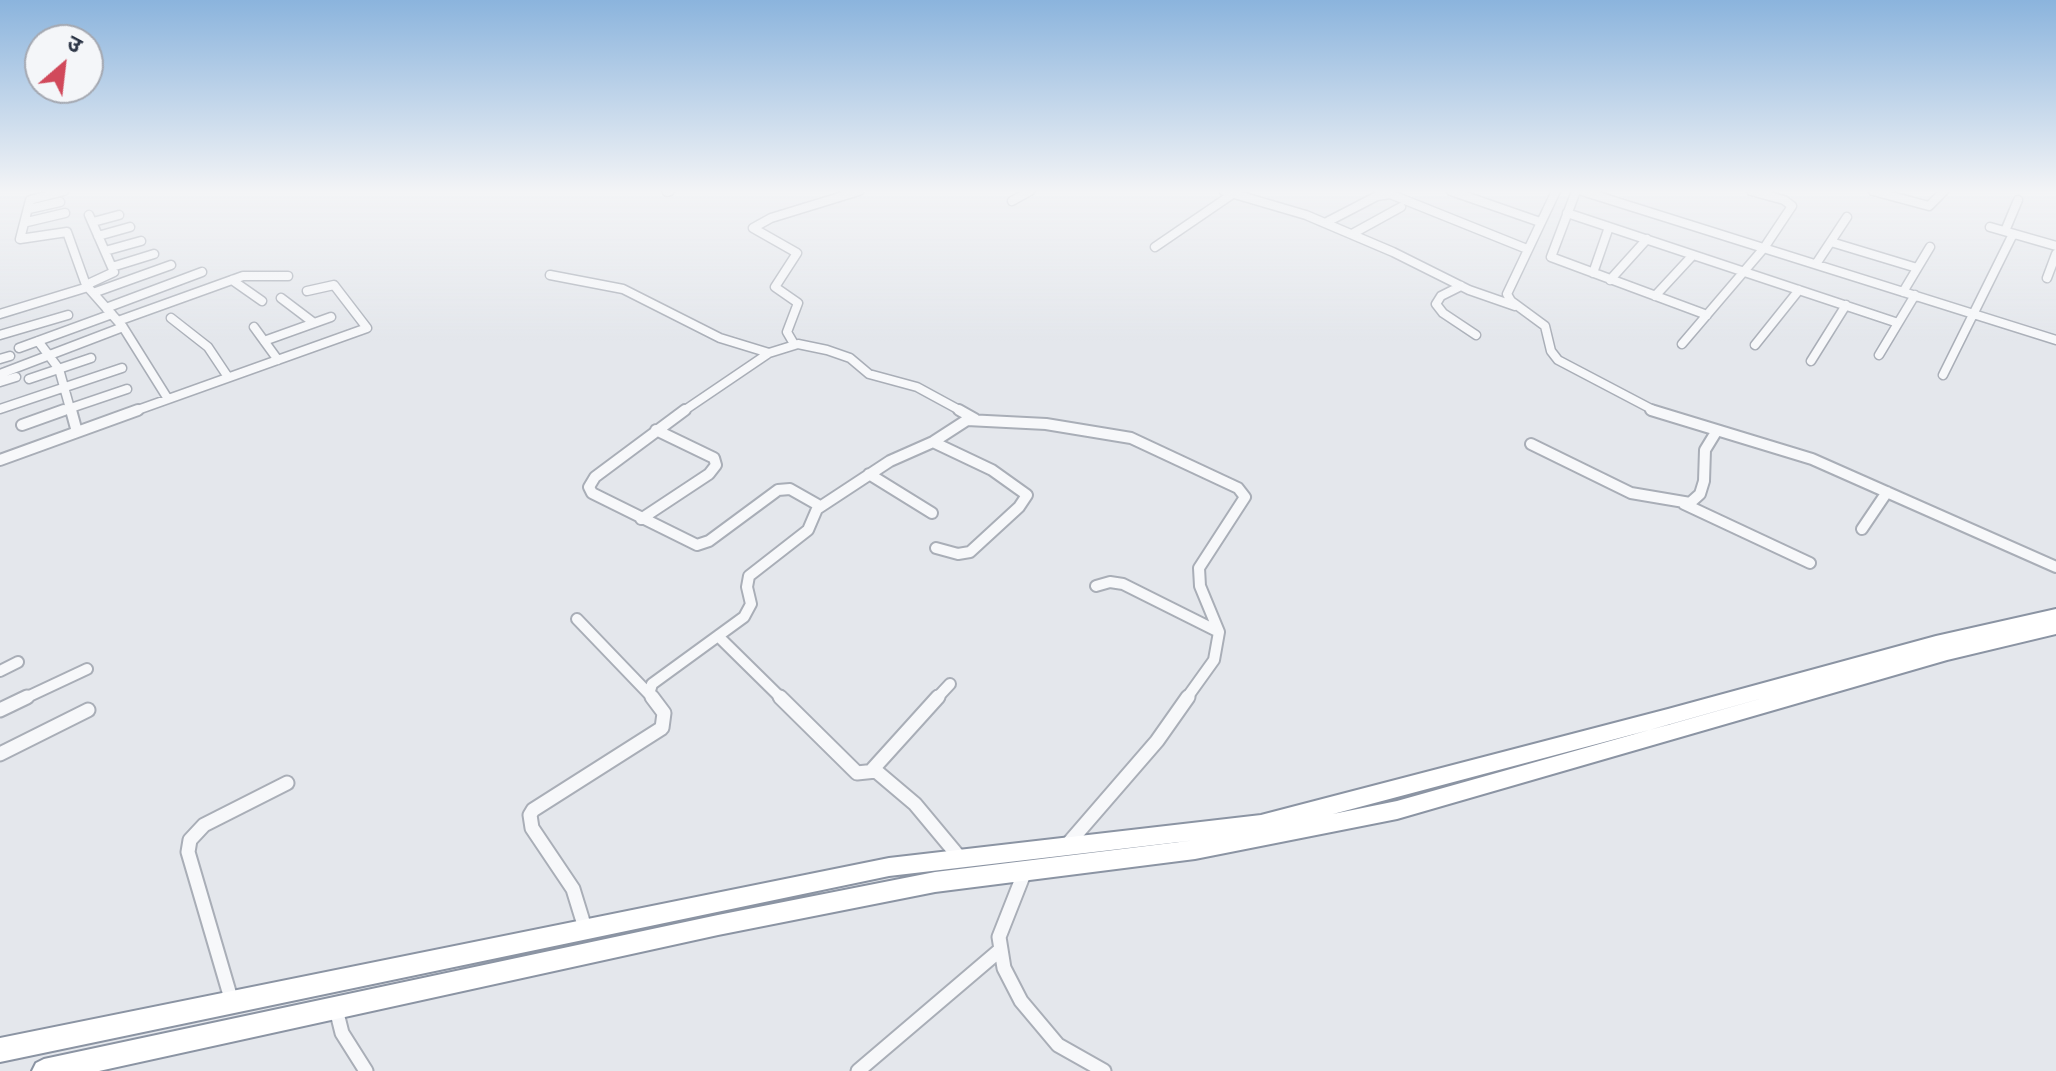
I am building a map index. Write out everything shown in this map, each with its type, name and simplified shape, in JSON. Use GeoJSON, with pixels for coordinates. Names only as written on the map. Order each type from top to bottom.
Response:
{"type":"FeatureCollection","features":[{"type":"Feature","properties":{"kind":"highway"},"geometry":{"type":"LineString","coordinates":[[0,1050],[889,867],[1261,824],[1936,643],[2056,615]]}},
{"type":"Feature","properties":{"kind":"highway"},"geometry":{"type":"LineString","coordinates":[[44,1071],[920,885],[1195,850],[1397,810],[1947,653],[2056,627]]}},
{"type":"Feature","properties":{"kind":"street"},"geometry":{"type":"LineString","coordinates":[[71,241],[89,288],[115,318],[168,399]]}},
{"type":"Feature","properties":{"kind":"street"},"geometry":{"type":"LineString","coordinates":[[89,288],[113,274],[100,241]]}},
{"type":"Feature","properties":{"kind":"street"},"geometry":{"type":"LineString","coordinates":[[105,251],[141,241]]}},
{"type":"Feature","properties":{"kind":"street"},"geometry":{"type":"LineString","coordinates":[[774,241],[797,253],[775,282],[775,287],[799,305],[787,332],[794,344]]}},
{"type":"Feature","properties":{"kind":"street"},"geometry":{"type":"LineString","coordinates":[[1155,247],[1164,241]]}},
{"type":"Feature","properties":{"kind":"street"},"geometry":{"type":"LineString","coordinates":[[1367,241],[1461,286],[1518,306]]}},
{"type":"Feature","properties":{"kind":"street"},"geometry":{"type":"LineString","coordinates":[[1507,241],[1527,249]]}},
{"type":"Feature","properties":{"kind":"street"},"geometry":{"type":"LineString","coordinates":[[1531,241],[1508,291],[1508,298],[1545,326],[1551,351],[1558,360],[1635,404],[1716,432],[1812,459],[2056,567]]}},
{"type":"Feature","properties":{"kind":"street"},"geometry":{"type":"LineString","coordinates":[[1557,241],[1551,257],[1707,315]]}},
{"type":"Feature","properties":{"kind":"street"},"geometry":{"type":"LineString","coordinates":[[1593,273],[1604,241]]}},
{"type":"Feature","properties":{"kind":"street"},"geometry":{"type":"LineString","coordinates":[[1610,280],[1645,241]]}},
{"type":"Feature","properties":{"kind":"street"},"geometry":{"type":"LineString","coordinates":[[1653,241],[1898,323]]}},
{"type":"Feature","properties":{"kind":"street"},"geometry":{"type":"LineString","coordinates":[[1741,241],[2056,340]]}},
{"type":"Feature","properties":{"kind":"street"},"geometry":{"type":"LineString","coordinates":[[1682,344],[1769,241]]}},
{"type":"Feature","properties":{"kind":"street"},"geometry":{"type":"LineString","coordinates":[[1943,375],[2005,241]]}},
{"type":"Feature","properties":{"kind":"street"},"geometry":{"type":"LineString","coordinates":[[1816,264],[1831,242],[1917,268]]}},
{"type":"Feature","properties":{"kind":"street"},"geometry":{"type":"LineString","coordinates":[[1903,292],[1930,247]]}},
{"type":"Feature","properties":{"kind":"street"},"geometry":{"type":"LineString","coordinates":[[112,267],[154,254]]}},
{"type":"Feature","properties":{"kind":"street"},"geometry":{"type":"LineString","coordinates":[[2047,278],[2056,254]]}},
{"type":"Feature","properties":{"kind":"street"},"geometry":{"type":"LineString","coordinates":[[1655,296],[1693,255]]}},
{"type":"Feature","properties":{"kind":"street"},"geometry":{"type":"LineString","coordinates":[[0,314],[171,265]]}},
{"type":"Feature","properties":{"kind":"street"},"geometry":{"type":"LineString","coordinates":[[0,374],[49,355],[202,272]]}},
{"type":"Feature","properties":{"kind":"street"},"geometry":{"type":"LineString","coordinates":[[19,348],[254,274],[288,276]]}},
{"type":"Feature","properties":{"kind":"street"},"geometry":{"type":"LineString","coordinates":[[550,275],[623,289],[728,341],[769,353]]}},
{"type":"Feature","properties":{"kind":"street"},"geometry":{"type":"LineString","coordinates":[[232,280],[262,301]]}},
{"type":"Feature","properties":{"kind":"street"},"geometry":{"type":"LineString","coordinates":[[0,460],[367,328],[334,285],[307,291]]}},
{"type":"Feature","properties":{"kind":"street"},"geometry":{"type":"LineString","coordinates":[[1461,286],[1437,299],[1437,308],[1476,335]]}},
{"type":"Feature","properties":{"kind":"street"},"geometry":{"type":"LineString","coordinates":[[1755,345],[1799,290]]}},
{"type":"Feature","properties":{"kind":"street"},"geometry":{"type":"LineString","coordinates":[[1879,355],[1915,295]]}},
{"type":"Feature","properties":{"kind":"street"},"geometry":{"type":"LineString","coordinates":[[281,298],[314,323]]}},
{"type":"Feature","properties":{"kind":"street"},"geometry":{"type":"LineString","coordinates":[[1811,361],[1846,305]]}},
{"type":"Feature","properties":{"kind":"street"},"geometry":{"type":"LineString","coordinates":[[0,335],[68,315]]}},
{"type":"Feature","properties":{"kind":"street"},"geometry":{"type":"LineString","coordinates":[[264,341],[331,317]]}},
{"type":"Feature","properties":{"kind":"street"},"geometry":{"type":"LineString","coordinates":[[171,318],[208,347],[228,377]]}},
{"type":"Feature","properties":{"kind":"street"},"geometry":{"type":"LineString","coordinates":[[254,327],[278,360]]}},
{"type":"Feature","properties":{"kind":"street"},"geometry":{"type":"LineString","coordinates":[[38,341],[59,369],[77,432]]}},
{"type":"Feature","properties":{"kind":"street"},"geometry":{"type":"LineString","coordinates":[[820,506],[790,489],[778,490],[709,541],[697,545],[600,499],[589,487],[595,477],[656,430],[769,353],[794,344],[844,356],[869,374],[917,387],[975,419]]}},
{"type":"Feature","properties":{"kind":"street"},"geometry":{"type":"LineString","coordinates":[[29,379],[91,358]]}},
{"type":"Feature","properties":{"kind":"street"},"geometry":{"type":"LineString","coordinates":[[0,409],[122,368]]}},
{"type":"Feature","properties":{"kind":"street"},"geometry":{"type":"LineString","coordinates":[[0,382],[16,377]]}},
{"type":"Feature","properties":{"kind":"street"},"geometry":{"type":"LineString","coordinates":[[22,425],[127,389]]}},
{"type":"Feature","properties":{"kind":"street"},"geometry":{"type":"LineString","coordinates":[[649,694],[649,689],[659,678],[719,637],[748,610],[751,604],[747,587],[749,576],[808,530],[813,514],[820,506],[899,456],[933,442],[961,422],[975,419],[1046,424],[1131,438],[1243,493],[1242,503],[1199,568],[1200,586],[1219,632],[1214,660],[1195,690],[1130,774],[1066,846]]}},
{"type":"Feature","properties":{"kind":"street"},"geometry":{"type":"LineString","coordinates":[[641,519],[709,474],[716,465],[714,458],[656,430]]}},
{"type":"Feature","properties":{"kind":"street"},"geometry":{"type":"LineString","coordinates":[[1682,503],[1696,500],[1700,494],[1704,481],[1705,450],[1716,432]]}},
{"type":"Feature","properties":{"kind":"street"},"geometry":{"type":"LineString","coordinates":[[933,442],[992,470],[1027,495],[1019,507],[970,552],[958,554],[936,548]]}},
{"type":"Feature","properties":{"kind":"street"},"geometry":{"type":"LineString","coordinates":[[1531,444],[1631,493],[1682,503],[1810,563]]}},
{"type":"Feature","properties":{"kind":"street"},"geometry":{"type":"LineString","coordinates":[[869,474],[932,513]]}},
{"type":"Feature","properties":{"kind":"street"},"geometry":{"type":"LineString","coordinates":[[1862,529],[1887,492]]}},
{"type":"Feature","properties":{"kind":"street"},"geometry":{"type":"LineString","coordinates":[[1096,586],[1110,582],[1123,584],[1219,632]]}},
{"type":"Feature","properties":{"kind":"street"},"geometry":{"type":"LineString","coordinates":[[577,619],[664,713],[662,728],[539,804],[530,815],[532,828],[573,889],[585,928]]}},
{"type":"Feature","properties":{"kind":"street"},"geometry":{"type":"LineString","coordinates":[[719,637],[857,773],[872,770],[950,684]]}},
{"type":"Feature","properties":{"kind":"street"},"geometry":{"type":"LineString","coordinates":[[0,671],[18,662]]}},
{"type":"Feature","properties":{"kind":"street"},"geometry":{"type":"LineString","coordinates":[[0,710],[87,669]]}},
{"type":"Feature","properties":{"kind":"street"},"geometry":{"type":"LineString","coordinates":[[0,754],[88,710]]}},
{"type":"Feature","properties":{"kind":"street"},"geometry":{"type":"LineString","coordinates":[[872,770],[928,817],[960,858]]}},
{"type":"Feature","properties":{"kind":"street"},"geometry":{"type":"LineString","coordinates":[[232,1003],[188,852],[190,840],[204,825],[287,783]]}},
{"type":"Feature","properties":{"kind":"street"},"geometry":{"type":"LineString","coordinates":[[1025,871],[1003,921],[1000,950],[1004,968],[1021,1001],[1058,1045],[1104,1071]]}},
{"type":"Feature","properties":{"kind":"street"},"geometry":{"type":"LineString","coordinates":[[858,1071],[1000,950]]}},
{"type":"Feature","properties":{"kind":"street"},"geometry":{"type":"LineString","coordinates":[[335,1007],[342,1033],[366,1071]]}}]}
